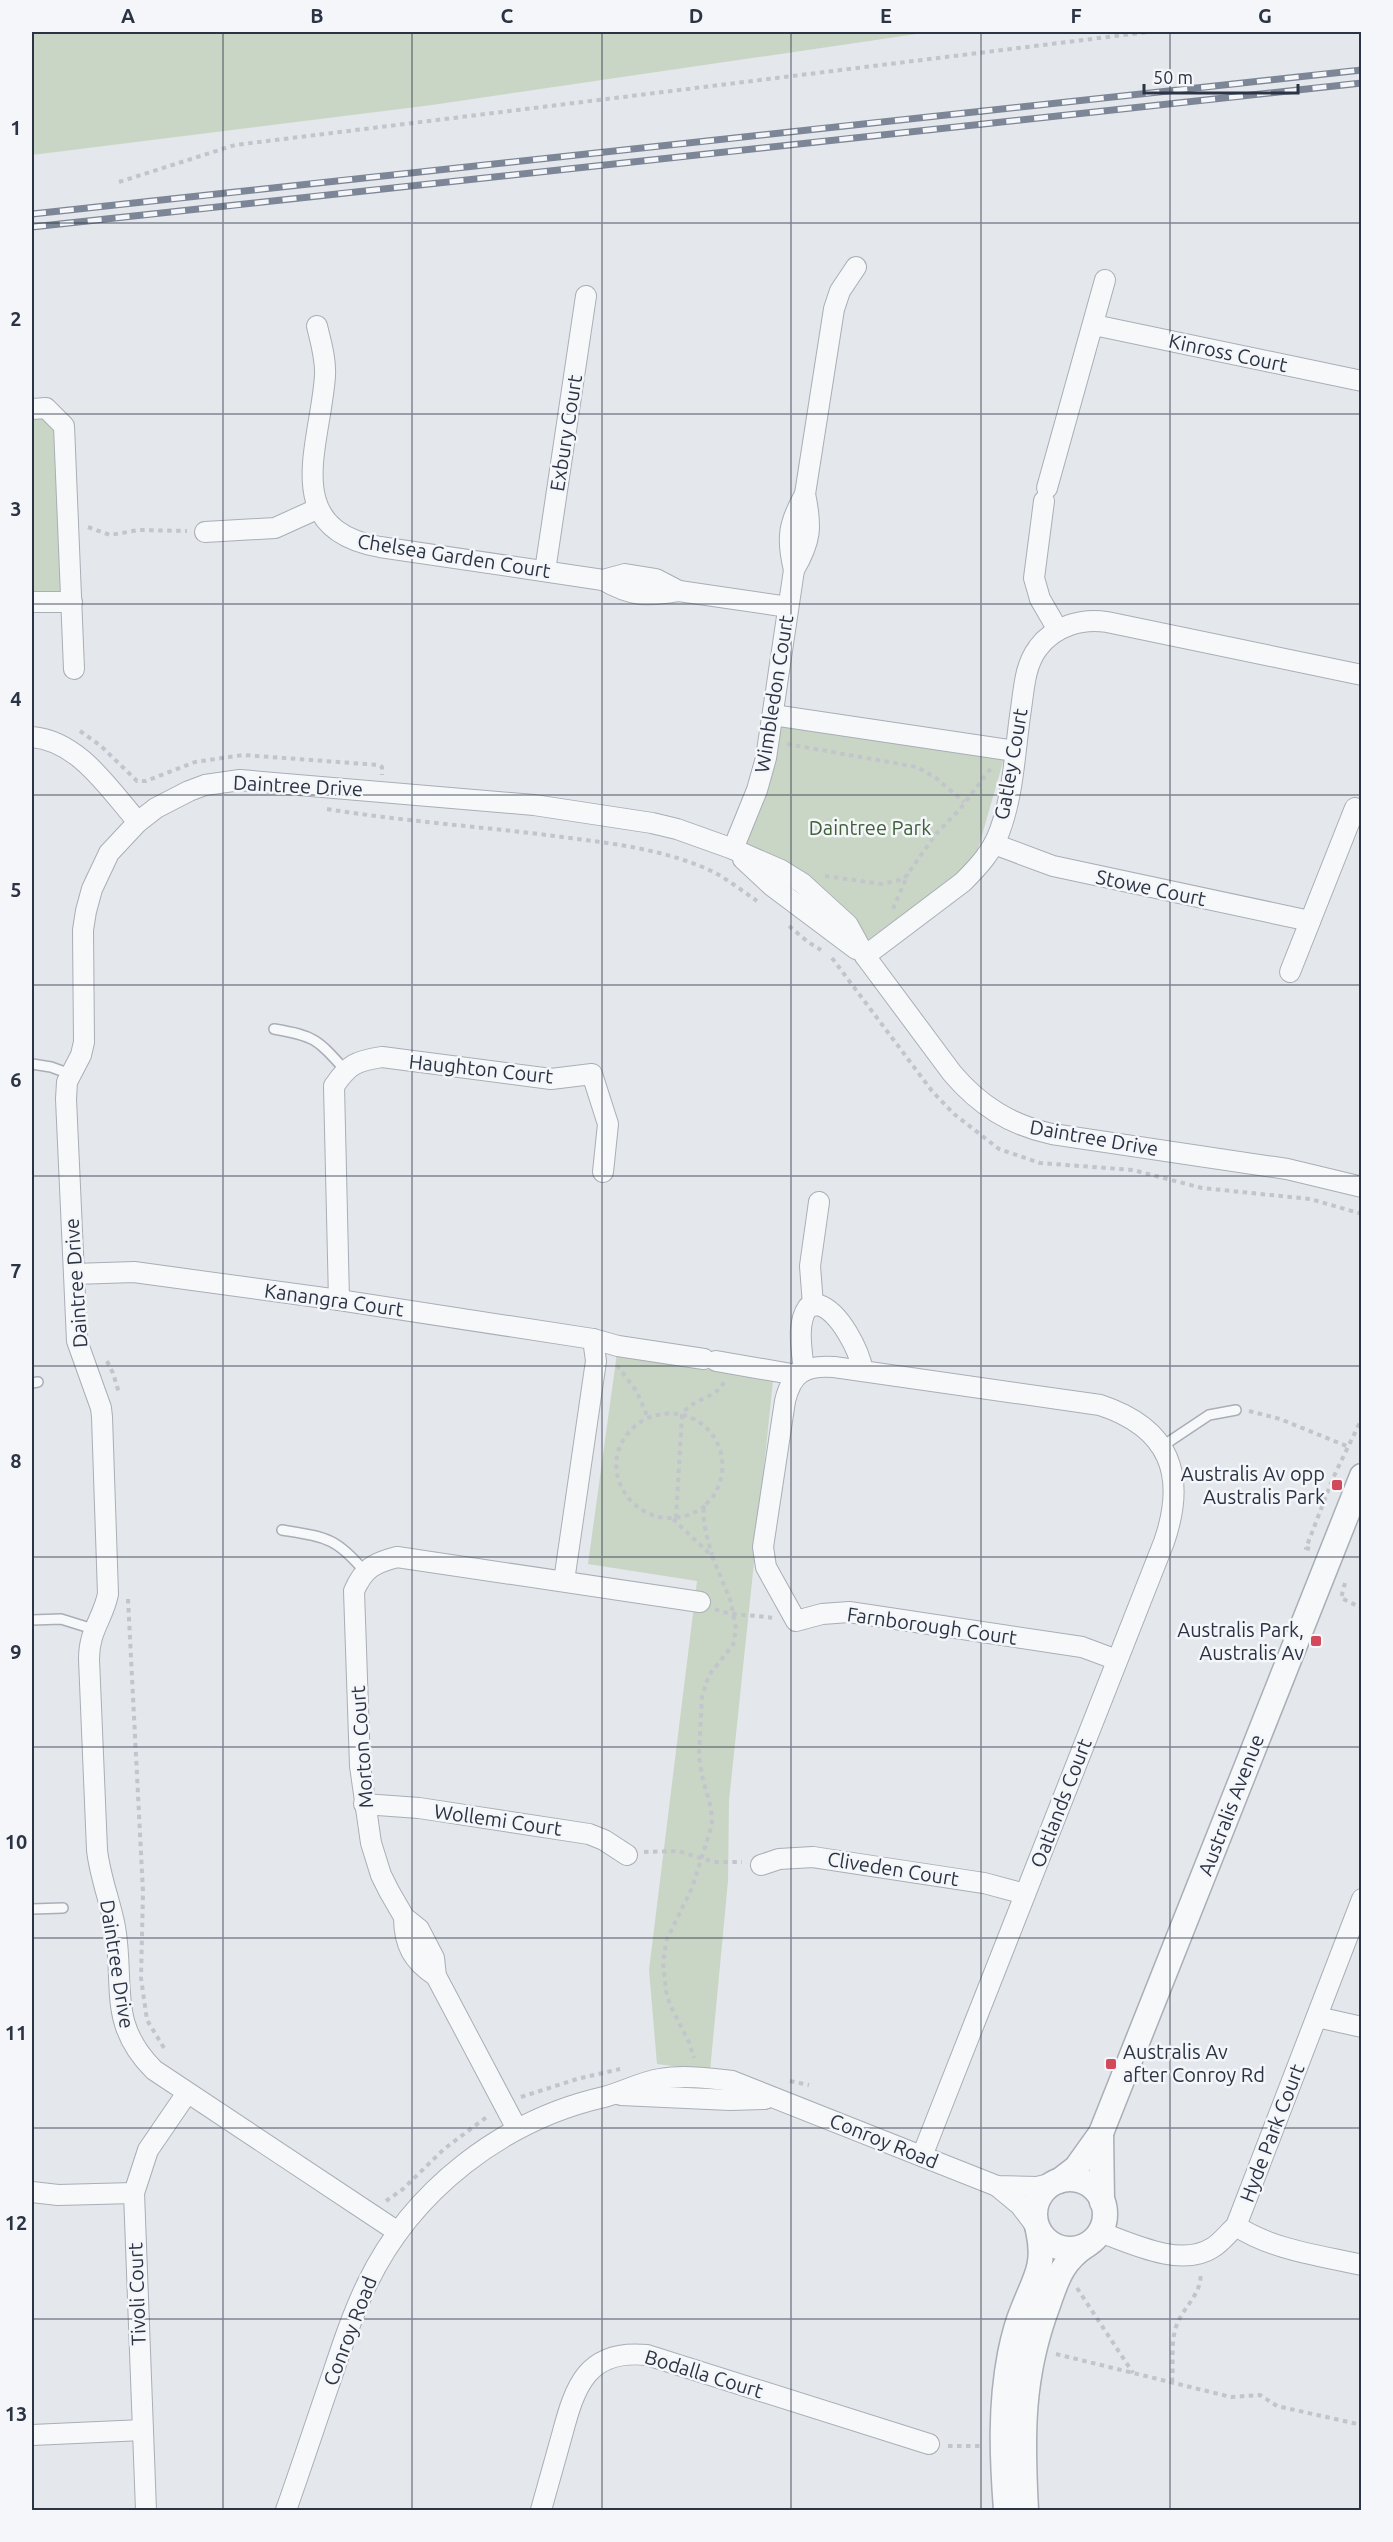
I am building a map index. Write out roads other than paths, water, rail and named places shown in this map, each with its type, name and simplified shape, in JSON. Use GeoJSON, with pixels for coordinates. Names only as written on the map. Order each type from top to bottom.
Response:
{"type":"FeatureCollection","features":[{"type":"Feature","properties":{"kind":"street","name":"Wimbledon Court"},"geometry":{"type":"LineString","coordinates":[[733,849],[763,774],[782,716],[788,608],[794,570],[806,549],[811,519],[805,494],[834,309],[840,291],[856,267]]}},
{"type":"Feature","properties":{"kind":"street"},"geometry":{"type":"LineString","coordinates":[[1058,630],[1040,599],[1034,578],[1046,495],[1105,280]]}},
{"type":"Feature","properties":{"kind":"street","name":"Exbury Court"},"geometry":{"type":"LineString","coordinates":[[545,571],[586,296]]}},
{"type":"Feature","properties":{"kind":"street"},"geometry":{"type":"LineString","coordinates":[[206,532],[274,528],[317,509],[312,469],[325,375],[317,326]]}},
{"type":"Feature","properties":{"kind":"street","name":"Kinross Court"},"geometry":{"type":"LineString","coordinates":[[1094,326],[1362,381]]}},
{"type":"Feature","properties":{"kind":"street"},"geometry":{"type":"LineString","coordinates":[[32,409],[46,408],[64,426],[74,669]]}},
{"type":"Feature","properties":{"kind":"street","name":"Chelsea Garden Court"},"geometry":{"type":"LineString","coordinates":[[317,509],[339,533],[364,544],[603,580],[625,574],[656,579],[679,591],[788,608]]}},
{"type":"Feature","properties":{"kind":"street"},"geometry":{"type":"LineString","coordinates":[[32,602],[72,602]]}},
{"type":"Feature","properties":{"kind":"street","name":"Gatley Court"},"geometry":{"type":"LineString","coordinates":[[865,956],[963,882],[976,869],[994,844],[1004,817],[1024,687],[1031,661],[1047,638],[1058,630],[1086,621],[1107,622],[1362,675]]}},
{"type":"Feature","properties":{"kind":"street"},"geometry":{"type":"LineString","coordinates":[[782,716],[1015,751]]}},
{"type":"Feature","properties":{"kind":"street"},"geometry":{"type":"LineString","coordinates":[[32,737],[53,742],[87,764],[138,822]]}},
{"type":"Feature","properties":{"kind":"street","name":"Daintree Drive"},"geometry":{"type":"LineString","coordinates":[[398,2232],[154,2070],[143,2060],[129,2037],[121,2011],[116,1935],[99,1868],[96,1838],[89,1659],[90,1639],[104,1609],[108,1594],[102,1417],[101,1408],[77,1341],[66,1099],[70,1074],[81,1055],[84,1042],[83,930],[92,889],[109,853],[138,822],[174,798],[205,785],[240,780],[554,808],[677,829],[733,849],[781,870],[805,886],[848,926],[865,956],[967,1090],[981,1102],[1015,1123],[1052,1134],[1287,1169],[1362,1187]]}},
{"type":"Feature","properties":{"kind":"street"},"geometry":{"type":"LineString","coordinates":[[1290,972],[1359,799]]}},
{"type":"Feature","properties":{"kind":"street","name":"Stowe Court"},"geometry":{"type":"LineString","coordinates":[[994,844],[1038,861],[1074,871],[1310,921]]}},
{"type":"Feature","properties":{"kind":"street","name":"Haughton Court"},"geometry":{"type":"LineString","coordinates":[[345,1070],[359,1061],[382,1058],[550,1079],[592,1074],[608,1124],[603,1172]]}},
{"type":"Feature","properties":{"kind":"street"},"geometry":{"type":"LineString","coordinates":[[339,1300],[333,1107],[334,1086],[345,1070]]}},
{"type":"Feature","properties":{"kind":"street"},"geometry":{"type":"LineString","coordinates":[[813,1305],[810,1266],[819,1202]]}},
{"type":"Feature","properties":{"kind":"street","name":"Kanangra Court"},"geometry":{"type":"LineString","coordinates":[[74,1274],[134,1272],[339,1300],[592,1339],[618,1346],[717,1361]]}},
{"type":"Feature","properties":{"kind":"street"},"geometry":{"type":"LineString","coordinates":[[800,1373],[801,1329],[805,1311],[813,1305],[825,1307],[831,1312],[857,1348],[863,1371]]}},
{"type":"Feature","properties":{"kind":"street"},"geometry":{"type":"LineString","coordinates":[[564,1581],[596,1361],[592,1339]]}},
{"type":"Feature","properties":{"kind":"street","name":"Oatlands Court"},"geometry":{"type":"LineString","coordinates":[[717,1361],[800,1373],[822,1366],[1100,1405],[1128,1416],[1141,1425],[1161,1447],[1173,1476],[1174,1507],[1164,1542],[922,2156]]}},
{"type":"Feature","properties":{"kind":"street","name":"Farnborough Court"},"geometry":{"type":"LineString","coordinates":[[800,1373],[788,1388],[785,1401],[764,1547],[766,1567],[796,1621],[822,1614],[849,1612],[1082,1647],[1117,1660]]}},
{"type":"Feature","properties":{"kind":"street","name":"Australis Avenue"},"geometry":{"type":"LineString","coordinates":[[1057,2182],[1077,2168],[1101,2133],[1362,1476]]}},
{"type":"Feature","properties":{"kind":"street"},"geometry":{"type":"LineString","coordinates":[[365,1572],[380,1561],[397,1557],[700,1602]]}},
{"type":"Feature","properties":{"kind":"street","name":"Morton Court"},"geometry":{"type":"LineString","coordinates":[[365,1572],[360,1576],[354,1591],[360,1766],[364,1804],[375,1859],[404,1917],[418,1929],[434,1958],[436,1976],[517,2129]]}},
{"type":"Feature","properties":{"kind":"street","name":"Wollemi Court"},"geometry":{"type":"LineString","coordinates":[[364,1804],[419,1808],[590,1834],[627,1855]]}},
{"type":"Feature","properties":{"kind":"street","name":"Cliveden Court"},"geometry":{"type":"LineString","coordinates":[[761,1865],[779,1859],[813,1857],[984,1883],[1025,1894]]}},
{"type":"Feature","properties":{"kind":"street","name":"Hyde Park Court"},"geometry":{"type":"LineString","coordinates":[[1093,2239],[1169,2255],[1197,2254],[1212,2249],[1236,2226],[1362,1899]]}},
{"type":"Feature","properties":{"kind":"street"},"geometry":{"type":"LineString","coordinates":[[1317,2017],[1362,2027]]}},
{"type":"Feature","properties":{"kind":"street","name":"Conroy Road"},"geometry":{"type":"LineString","coordinates":[[286,2511],[356,2308],[382,2256],[398,2232],[416,2210],[457,2170],[517,2129],[568,2107],[660,2079],[695,2078],[732,2081],[997,2186],[1020,2205],[1037,2228]]}},
{"type":"Feature","properties":{"kind":"street","name":"Tivoli Court"},"geometry":{"type":"LineString","coordinates":[[146,2511],[134,2193],[148,2150],[187,2093]]}},
{"type":"Feature","properties":{"kind":"street","name":"Australis Avenue"},"geometry":{"type":"LineString","coordinates":[[1101,2133],[1102,2202]]}},
{"type":"Feature","properties":{"kind":"street"},"geometry":{"type":"LineString","coordinates":[[1006,2511],[1001,2428],[1006,2378],[1017,2328],[1040,2272],[1042,2247],[1035,2211],[1042,2192],[1057,2182],[1070,2180],[1085,2183],[1094,2189],[1102,2202],[1105,2217],[1093,2239],[1068,2259],[1040,2326],[1026,2384],[1023,2439],[1026,2511]]}},
{"type":"Feature","properties":{"kind":"street","name":"Conroy Road"},"geometry":{"type":"LineString","coordinates":[[997,2186],[1036,2187],[1057,2182]]}},
{"type":"Feature","properties":{"kind":"street"},"geometry":{"type":"LineString","coordinates":[[32,2192],[58,2195],[134,2193]]}},
{"type":"Feature","properties":{"kind":"street"},"geometry":{"type":"LineString","coordinates":[[1236,2226],[1256,2239],[1362,2265]]}},
{"type":"Feature","properties":{"kind":"street"},"geometry":{"type":"LineString","coordinates":[[1037,2228],[1047,2241],[1059,2248],[1073,2249],[1093,2239]]}},
{"type":"Feature","properties":{"kind":"street","name":"Bodalla Court"},"geometry":{"type":"LineString","coordinates":[[541,2511],[572,2398],[585,2374],[613,2355],[629,2353],[647,2355],[929,2445]]}},
{"type":"Feature","properties":{"kind":"street"},"geometry":{"type":"LineString","coordinates":[[32,2435],[143,2430]]}},
{"type":"Feature","properties":{"kind":"lane"},"geometry":{"type":"LineString","coordinates":[[274,1029],[309,1036],[318,1041],[345,1070]]}},
{"type":"Feature","properties":{"kind":"lane"},"geometry":{"type":"LineString","coordinates":[[32,1064],[51,1067],[70,1074]]}},
{"type":"Feature","properties":{"kind":"lane"},"geometry":{"type":"LineString","coordinates":[[1161,1447],[1209,1415],[1236,1410]]}},
{"type":"Feature","properties":{"kind":"lane"},"geometry":{"type":"LineString","coordinates":[[282,1530],[327,1538],[343,1548],[365,1572]]}},
{"type":"Feature","properties":{"kind":"lane"},"geometry":{"type":"LineString","coordinates":[[32,1620],[61,1619],[93,1629]]}},
{"type":"Feature","properties":{"kind":"lane"},"geometry":{"type":"LineString","coordinates":[[32,1909],[63,1908]]}},
{"type":"Feature","properties":{"kind":"railway"},"geometry":{"type":"LineString","coordinates":[[32,214],[1362,70]]}},
{"type":"Feature","properties":{"kind":"railway"},"geometry":{"type":"LineString","coordinates":[[32,227],[1362,83]]}},
{"type":"Feature","properties":{"kind":"place","name":"Australis Av opp Australis Park"},"geometry":{"type":"Point","coordinates":[1337,1485]}},
{"type":"Feature","properties":{"kind":"place","name":"Australis Park, Australis Av"},"geometry":{"type":"Point","coordinates":[1316,1641]}},
{"type":"Feature","properties":{"kind":"place","name":"Australis Av after Conroy Rd"},"geometry":{"type":"Point","coordinates":[1111,2064]}},
{"type":"Feature","properties":{"kind":"park label","name":"Daintree Park"},"geometry":{"type":"Point","coordinates":[870,828]}}]}
